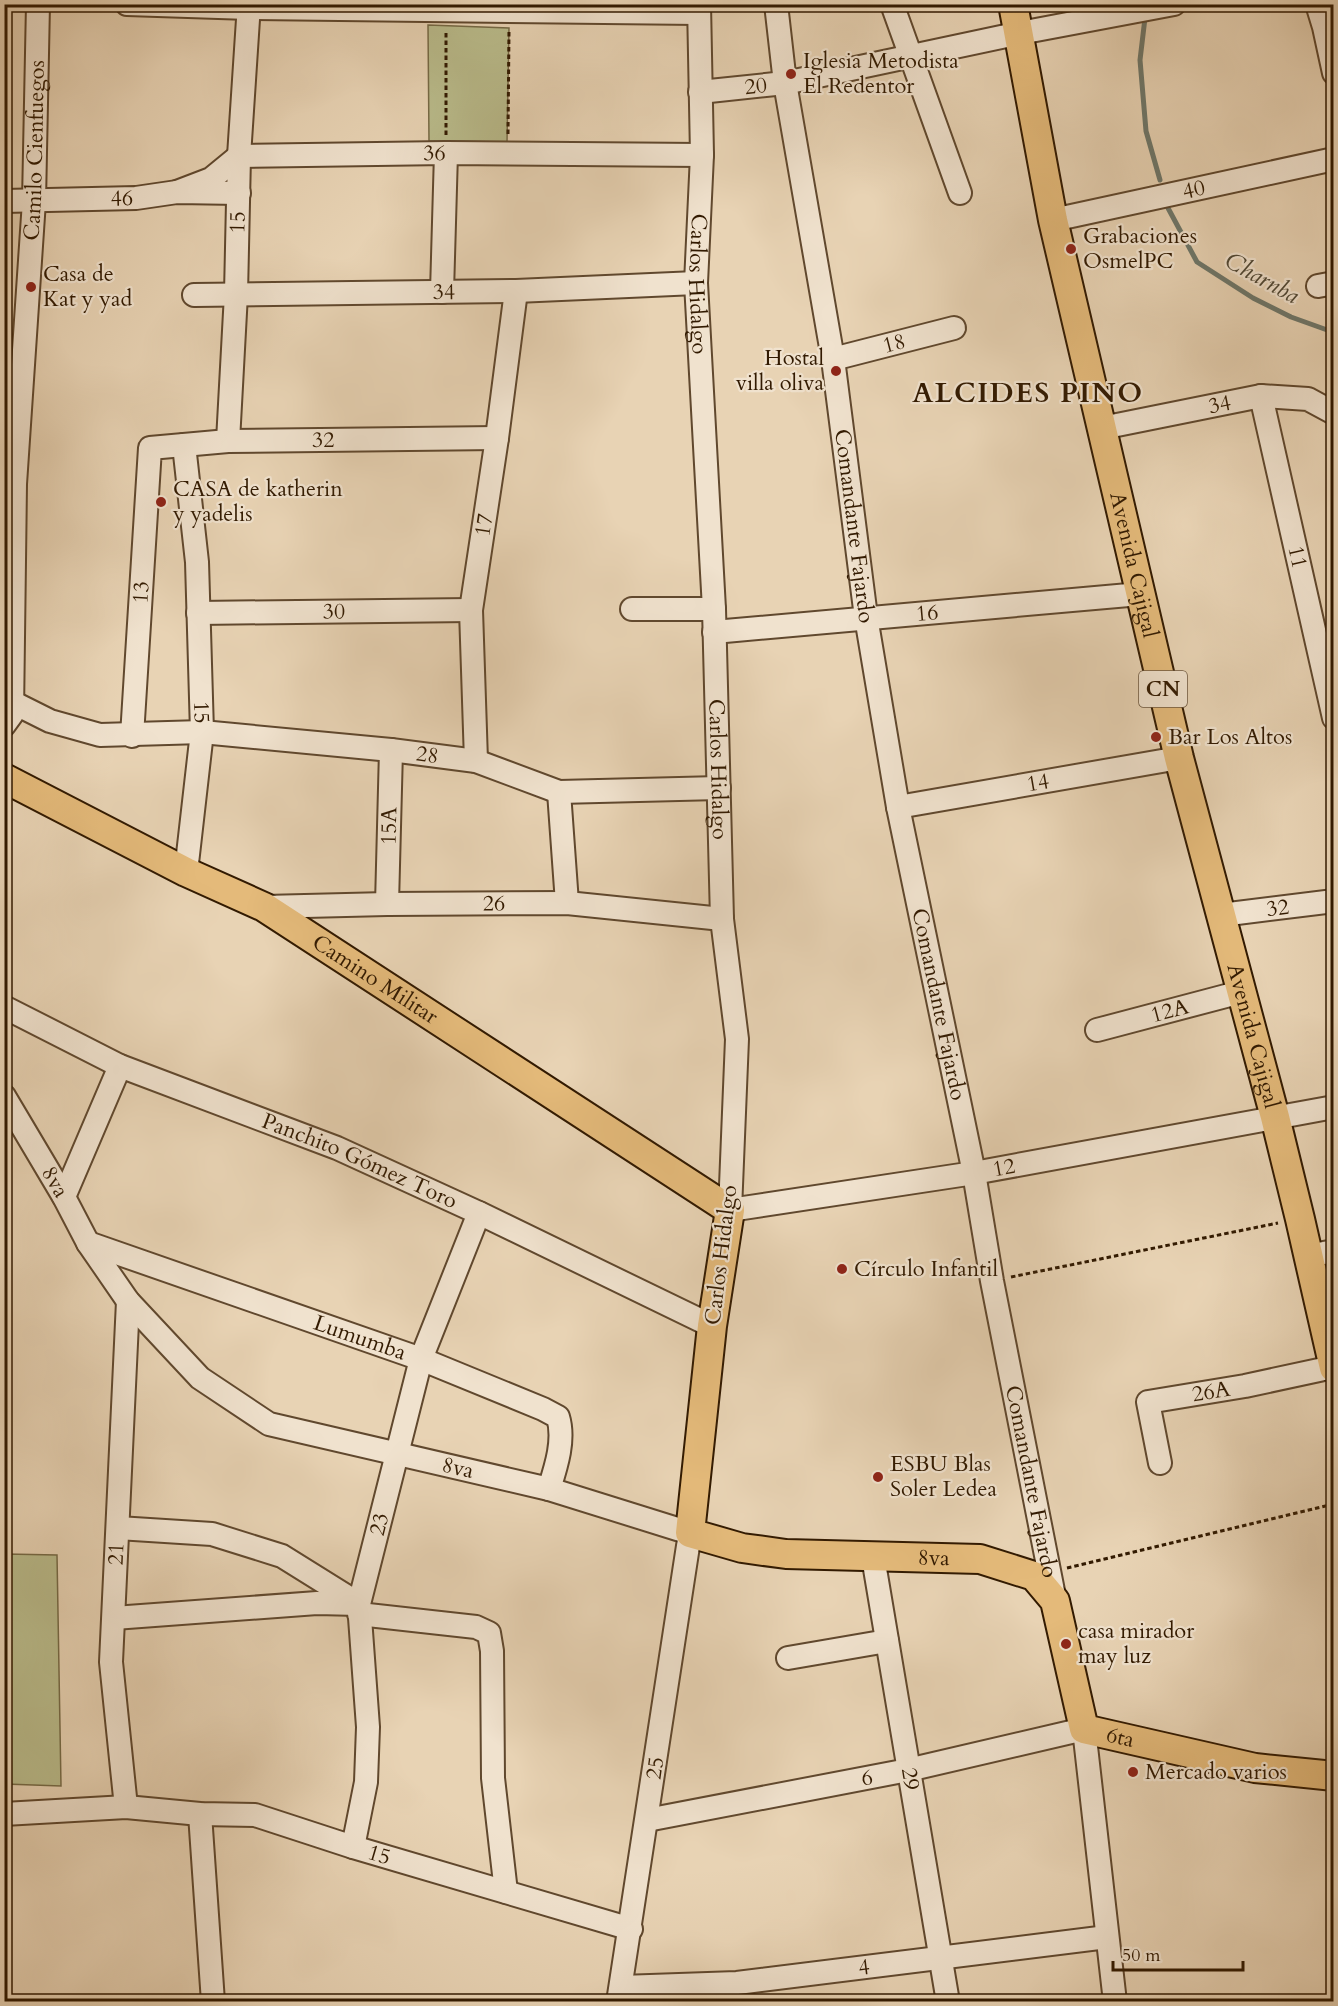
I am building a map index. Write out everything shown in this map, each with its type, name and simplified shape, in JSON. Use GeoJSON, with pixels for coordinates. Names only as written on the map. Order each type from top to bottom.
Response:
{"type":"FeatureCollection","features":[{"type":"Feature","properties":{"kind":"main road","name":"Avenida Cajigal"},"geometry":{"type":"LineString","coordinates":[[1013,4],[1053,220],[1179,758],[1300,1219],[1321,1253],[1333,1368]]}},
{"type":"Feature","properties":{"kind":"main road","name":"Camino Militar"},"geometry":{"type":"LineString","coordinates":[[4,778],[186,872],[264,907],[730,1210]]}},
{"type":"Feature","properties":{"kind":"main road","name":"Carlos Hidalgo"},"geometry":{"type":"LineString","coordinates":[[690,1533],[712,1326],[730,1210]]}},
{"type":"Feature","properties":{"kind":"main road","name":"8va"},"geometry":{"type":"LineString","coordinates":[[690,1533],[742,1548],[786,1554],[980,1559],[1034,1576],[1055,1601]]}},
{"type":"Feature","properties":{"kind":"main road","name":"Comandante Fajardo"},"geometry":{"type":"LineString","coordinates":[[1055,1601],[1084,1729]]}},
{"type":"Feature","properties":{"kind":"main road","name":"6ta"},"geometry":{"type":"LineString","coordinates":[[1084,1729],[1255,1768],[1334,1776]]}},
{"type":"Feature","properties":{"kind":"street","name":"Camilo Cienfuegos"},"geometry":{"type":"LineString","coordinates":[[4,725],[12,714],[10,485],[34,201],[38,4]]}},
{"type":"Feature","properties":{"kind":"street"},"geometry":{"type":"LineString","coordinates":[[127,4],[447,10],[699,9]]}},
{"type":"Feature","properties":{"kind":"street","name":"Comandante Fajardo"},"geometry":{"type":"LineString","coordinates":[[776,4],[785,83],[833,359],[866,617],[898,807],[974,1173],[992,1281],[1055,1601]]}},
{"type":"Feature","properties":{"kind":"street"},"geometry":{"type":"LineString","coordinates":[[892,4],[960,193]]}},
{"type":"Feature","properties":{"kind":"street","name":"20"},"geometry":{"type":"LineString","coordinates":[[700,92],[785,83],[1020,33],[1174,4]]}},
{"type":"Feature","properties":{"kind":"street"},"geometry":{"type":"LineString","coordinates":[[1317,4],[1334,73]]}},
{"type":"Feature","properties":{"kind":"street","name":"15"},"geometry":{"type":"LineString","coordinates":[[228,441],[236,294],[239,156],[249,6]]}},
{"type":"Feature","properties":{"kind":"street","name":"Carlos Hidalgo"},"geometry":{"type":"LineString","coordinates":[[699,9],[702,155],[696,283],[714,609],[722,920],[737,1039],[730,1210]]}},
{"type":"Feature","properties":{"kind":"street"},"geometry":{"type":"LineString","coordinates":[[442,292],[446,153]]}},
{"type":"Feature","properties":{"kind":"street","name":"36"},"geometry":{"type":"LineString","coordinates":[[239,156],[446,153],[702,155]]}},
{"type":"Feature","properties":{"kind":"street"},"geometry":{"type":"LineString","coordinates":[[177,192],[211,179],[239,156]]}},
{"type":"Feature","properties":{"kind":"street","name":"40"},"geometry":{"type":"LineString","coordinates":[[1053,220],[1334,159]]}},
{"type":"Feature","properties":{"kind":"street","name":"46"},"geometry":{"type":"LineString","coordinates":[[4,201],[136,198],[177,192],[239,193]]}},
{"type":"Feature","properties":{"kind":"street","name":"34"},"geometry":{"type":"LineString","coordinates":[[194,295],[516,291],[696,283]]}},
{"type":"Feature","properties":{"kind":"street","name":"17"},"geometry":{"type":"LineString","coordinates":[[476,761],[471,610],[516,291]]}},
{"type":"Feature","properties":{"kind":"street","name":"18"},"geometry":{"type":"LineString","coordinates":[[833,359],[954,328]]}},
{"type":"Feature","properties":{"kind":"street","name":"34"},"geometry":{"type":"LineString","coordinates":[[1102,428],[1261,396],[1308,399],[1334,413]]}},
{"type":"Feature","properties":{"kind":"street","name":"11"},"geometry":{"type":"LineString","coordinates":[[1261,396],[1334,718]]}},
{"type":"Feature","properties":{"kind":"street","name":"32"},"geometry":{"type":"LineString","coordinates":[[150,448],[228,441],[497,438]]}},
{"type":"Feature","properties":{"kind":"street","name":"15"},"geometry":{"type":"LineString","coordinates":[[184,445],[197,562],[202,732],[186,872]]}},
{"type":"Feature","properties":{"kind":"street","name":"13"},"geometry":{"type":"LineString","coordinates":[[132,736],[150,448]]}},
{"type":"Feature","properties":{"kind":"street","name":"16"},"geometry":{"type":"LineString","coordinates":[[714,632],[1140,594]]}},
{"type":"Feature","properties":{"kind":"street"},"geometry":{"type":"LineString","coordinates":[[632,609],[714,609]]}},
{"type":"Feature","properties":{"kind":"street","name":"30"},"geometry":{"type":"LineString","coordinates":[[198,614],[471,610]]}},
{"type":"Feature","properties":{"kind":"street","name":"28"},"geometry":{"type":"LineString","coordinates":[[12,702],[50,721],[100,735],[132,736],[202,732],[391,750],[476,761],[559,792],[719,788]]}},
{"type":"Feature","properties":{"kind":"street","name":"15A"},"geometry":{"type":"LineString","coordinates":[[387,904],[391,750]]}},
{"type":"Feature","properties":{"kind":"street","name":"14"},"geometry":{"type":"LineString","coordinates":[[898,807],[1179,758]]}},
{"type":"Feature","properties":{"kind":"street"},"geometry":{"type":"LineString","coordinates":[[559,792],[567,903]]}},
{"type":"Feature","properties":{"kind":"street","name":"32"},"geometry":{"type":"LineString","coordinates":[[1221,915],[1334,901]]}},
{"type":"Feature","properties":{"kind":"street","name":"26"},"geometry":{"type":"LineString","coordinates":[[264,907],[567,903],[722,920]]}},
{"type":"Feature","properties":{"kind":"street","name":"12A"},"geometry":{"type":"LineString","coordinates":[[1097,1030],[1241,992]]}},
{"type":"Feature","properties":{"kind":"street","name":"Panchito Gómez Toro"},"geometry":{"type":"LineString","coordinates":[[4,1006],[120,1066],[337,1148],[712,1326]]}},
{"type":"Feature","properties":{"kind":"street"},"geometry":{"type":"LineString","coordinates":[[64,1197],[120,1066]]}},
{"type":"Feature","properties":{"kind":"street","name":"8va"},"geometry":{"type":"LineString","coordinates":[[4,1096],[64,1197],[88,1244],[128,1301],[200,1378],[269,1424],[549,1489],[690,1533]]}},
{"type":"Feature","properties":{"kind":"street"},"geometry":{"type":"LineString","coordinates":[[1275,1117],[1334,1107]]}},
{"type":"Feature","properties":{"kind":"street","name":"12"},"geometry":{"type":"LineString","coordinates":[[730,1210],[974,1173],[1275,1117]]}},
{"type":"Feature","properties":{"kind":"street","name":"23"},"geometry":{"type":"LineString","coordinates":[[353,1847],[366,1782],[368,1727],[359,1609],[421,1359],[479,1214]]}},
{"type":"Feature","properties":{"kind":"street","name":"Lumumba"},"geometry":{"type":"LineString","coordinates":[[88,1244],[421,1359],[543,1409],[558,1417],[561,1427],[558,1462],[549,1489]]}},
{"type":"Feature","properties":{"kind":"street","name":"21"},"geometry":{"type":"LineString","coordinates":[[126,1807],[111,1662],[128,1301]]}},
{"type":"Feature","properties":{"kind":"street","name":"26A"},"geometry":{"type":"LineString","coordinates":[[1160,1464],[1148,1402],[1333,1368]]}},
{"type":"Feature","properties":{"kind":"street"},"geometry":{"type":"LineString","coordinates":[[118,1528],[212,1534],[282,1556],[359,1609]]}},
{"type":"Feature","properties":{"kind":"street","name":"25"},"geometry":{"type":"LineString","coordinates":[[620,1994],[690,1533]]}},
{"type":"Feature","properties":{"kind":"street","name":"29"},"geometry":{"type":"LineString","coordinates":[[873,1557],[948,2001]]}},
{"type":"Feature","properties":{"kind":"street"},"geometry":{"type":"LineString","coordinates":[[114,1618],[316,1603],[476,1627],[489,1633],[492,1652],[493,1778],[506,1892]]}},
{"type":"Feature","properties":{"kind":"street"},"geometry":{"type":"LineString","coordinates":[[788,1658],[887,1641]]}},
{"type":"Feature","properties":{"kind":"street","name":"Comandante Fajardo"},"geometry":{"type":"LineString","coordinates":[[1084,1729],[1115,2001]]}},
{"type":"Feature","properties":{"kind":"street","name":"6"},"geometry":{"type":"LineString","coordinates":[[647,1820],[908,1770],[1084,1729]]}},
{"type":"Feature","properties":{"kind":"street","name":"15"},"geometry":{"type":"LineString","coordinates":[[4,1814],[126,1807],[200,1815],[255,1815],[353,1847],[631,1929]]}},
{"type":"Feature","properties":{"kind":"street"},"geometry":{"type":"LineString","coordinates":[[200,1815],[213,2001]]}},
{"type":"Feature","properties":{"kind":"street","name":"4"},"geometry":{"type":"LineString","coordinates":[[620,1994],[738,1992],[940,1959],[1107,1937]]}},
{"type":"Feature","properties":{"kind":"path"},"geometry":{"type":"LineString","coordinates":[[503,9],[508,154]]}},
{"type":"Feature","properties":{"kind":"path"},"geometry":{"type":"LineString","coordinates":[[446,153],[447,10]]}},
{"type":"Feature","properties":{"kind":"path"},"geometry":{"type":"LineString","coordinates":[[992,1281],[1300,1219]]}},
{"type":"Feature","properties":{"kind":"path"},"geometry":{"type":"LineString","coordinates":[[1049,1572],[1334,1504]]}},
{"type":"Feature","properties":{"kind":"green space"},"geometry":{"type":"Polygon","coordinates":[[[428,25],[509,28],[507,142],[429,141],[428,25]]]}},
{"type":"Feature","properties":{"kind":"green space"},"geometry":{"type":"Polygon","coordinates":[[[5,1554],[57,1555],[61,1786],[5,1784],[5,1554]]]}},
{"type":"Feature","properties":{"kind":"waterway","name":"Charnba"},"geometry":{"type":"LineString","coordinates":[[1145,18],[1140,60],[1146,131],[1160,180]]}},
{"type":"Feature","properties":{"kind":"waterway","name":"Charnba"},"geometry":{"type":"LineString","coordinates":[[1168,208],[1197,262],[1253,298],[1291,317],[1334,334]]}},
{"type":"Feature","properties":{"kind":"place","name":"Iglesia Metodista El Redentor"},"geometry":{"type":"Point","coordinates":[791,74]}},
{"type":"Feature","properties":{"kind":"place","name":"Grabaciones OsmelPC"},"geometry":{"type":"Point","coordinates":[1071,249]}},
{"type":"Feature","properties":{"kind":"place","name":"Casa de Kat y yad"},"geometry":{"type":"Point","coordinates":[31,287]}},
{"type":"Feature","properties":{"kind":"place","name":"Hostal villa oliva"},"geometry":{"type":"Point","coordinates":[836,371]}},
{"type":"Feature","properties":{"kind":"place","name":"CASA de katherin y yadelis"},"geometry":{"type":"Point","coordinates":[161,502]}},
{"type":"Feature","properties":{"kind":"place","name":"Bar Los Altos"},"geometry":{"type":"Point","coordinates":[1156,737]}},
{"type":"Feature","properties":{"kind":"place","name":"Círculo Infantil"},"geometry":{"type":"Point","coordinates":[842,1269]}},
{"type":"Feature","properties":{"kind":"place","name":"ESBU Blas Soler Ledea"},"geometry":{"type":"Point","coordinates":[878,1477]}},
{"type":"Feature","properties":{"kind":"place","name":"casa mirador may luz"},"geometry":{"type":"Point","coordinates":[1066,1644]}},
{"type":"Feature","properties":{"kind":"place","name":"Mercado varios"},"geometry":{"type":"Point","coordinates":[1133,1772]}},
{"type":"Feature","properties":{"kind":"district","name":"ALCIDES PINO"},"geometry":{"type":"Point","coordinates":[1028,393]}}]}
